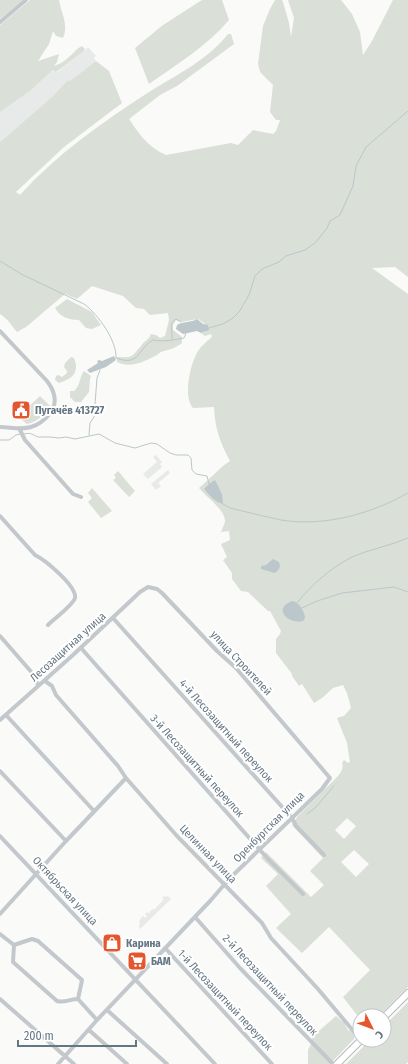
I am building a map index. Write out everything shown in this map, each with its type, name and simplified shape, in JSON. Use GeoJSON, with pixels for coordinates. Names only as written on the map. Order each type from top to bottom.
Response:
{"type":"FeatureCollection","features":[{"type":"Feature","properties":{"kind":"highway"},"geometry":{"type":"LineString","coordinates":[[392,1009],[408,993]]}},
{"type":"Feature","properties":{"kind":"highway"},"geometry":{"type":"LineString","coordinates":[[337,1064],[352,1048]]}},
{"type":"Feature","properties":{"kind":"street"},"geometry":{"type":"LineString","coordinates":[[0,22],[26,0]]}},
{"type":"Feature","properties":{"kind":"street"},"geometry":{"type":"LineString","coordinates":[[0,331],[47,381],[55,396],[52,410],[39,423],[31,427],[0,427]]}},
{"type":"Feature","properties":{"kind":"street"},"geometry":{"type":"LineString","coordinates":[[19,428],[25,440],[70,491],[81,497]]}},
{"type":"Feature","properties":{"kind":"street"},"geometry":{"type":"LineString","coordinates":[[0,516],[35,555],[60,575],[72,588],[75,594],[73,602],[48,625]]}},
{"type":"Feature","properties":{"kind":"street","name":"Лесозащитная улица"},"geometry":{"type":"LineString","coordinates":[[0,720],[38,685],[45,681],[140,592],[148,587]]}},
{"type":"Feature","properties":{"kind":"street","name":"улица Строителей"},"geometry":{"type":"LineString","coordinates":[[148,587],[157,588],[217,651],[236,668],[330,778]]}},
{"type":"Feature","properties":{"kind":"street","name":"4-й Лесозащитный переулок"},"geometry":{"type":"LineString","coordinates":[[113,618],[292,818],[296,826],[324,855]]}},
{"type":"Feature","properties":{"kind":"street"},"geometry":{"type":"LineString","coordinates":[[0,636],[34,675],[38,685]]}},
{"type":"Feature","properties":{"kind":"street","name":"3-й Лесозащитный переулок"},"geometry":{"type":"LineString","coordinates":[[81,648],[259,849],[303,894]]}},
{"type":"Feature","properties":{"kind":"street","name":"Целинная улица"},"geometry":{"type":"LineString","coordinates":[[45,681],[52,686],[56,695],[177,836],[262,923],[271,938],[318,988],[352,1029]]}},
{"type":"Feature","properties":{"kind":"street"},"geometry":{"type":"LineString","coordinates":[[6,715],[94,811]]}},
{"type":"Feature","properties":{"kind":"street"},"geometry":{"type":"LineString","coordinates":[[0,771],[66,841]]}},
{"type":"Feature","properties":{"kind":"street"},"geometry":{"type":"LineString","coordinates":[[0,914],[126,778]]}},
{"type":"Feature","properties":{"kind":"street","name":"Оренбургская улица"},"geometry":{"type":"LineString","coordinates":[[58,1064],[97,1020],[224,885],[259,849],[322,789],[330,778]]}},
{"type":"Feature","properties":{"kind":"street","name":"Октябрьская улица"},"geometry":{"type":"LineString","coordinates":[[0,836],[215,1064]]}},
{"type":"Feature","properties":{"kind":"street","name":"2-й Лесозащитный переулок"},"geometry":{"type":"LineString","coordinates":[[195,917],[240,968],[333,1064]]}},
{"type":"Feature","properties":{"kind":"street"},"geometry":{"type":"LineString","coordinates":[[0,934],[14,944]]}},
{"type":"Feature","properties":{"kind":"street"},"geometry":{"type":"LineString","coordinates":[[14,944],[32,939],[38,941],[82,980],[78,999]]}},
{"type":"Feature","properties":{"kind":"street"},"geometry":{"type":"LineString","coordinates":[[14,944],[14,962],[57,1001],[63,1002],[78,999],[97,1020]]}},
{"type":"Feature","properties":{"kind":"street","name":"1-й Лесозащитный переулок"},"geometry":{"type":"LineString","coordinates":[[165,948],[272,1064]]}},
{"type":"Feature","properties":{"kind":"street"},"geometry":{"type":"LineString","coordinates":[[0,999],[74,1064]]}},
{"type":"Feature","properties":{"kind":"street"},"geometry":{"type":"LineString","coordinates":[[107,1010],[167,1064]]}},
{"type":"Feature","properties":{"kind":"street"},"geometry":{"type":"LineString","coordinates":[[89,1030],[127,1064]]}},
{"type":"Feature","properties":{"kind":"shaded area"},"geometry":{"type":"Polygon","coordinates":[[[0,0],[23,0],[0,19],[0,0]]]}},
{"type":"Feature","properties":{"kind":"shaded area"},"geometry":{"type":"Polygon","coordinates":[[[30,0],[59,0],[65,24],[65,33],[63,38],[56,36],[53,31],[49,44],[38,61],[59,54],[57,62],[54,66],[64,61],[80,47],[82,46],[85,49],[56,72],[53,70],[30,91],[0,112],[0,25],[30,0]]]}},
{"type":"Feature","properties":{"kind":"shaded area"},"geometry":{"type":"Polygon","coordinates":[[[202,0],[222,0],[229,20],[202,46],[149,84],[135,48],[163,25],[202,0]]]}},
{"type":"Feature","properties":{"kind":"shaded area"},"geometry":{"type":"Polygon","coordinates":[[[275,0],[282,0],[283,2],[291,37],[294,18],[288,0],[341,0],[352,14],[360,32],[363,55],[393,0],[408,0],[408,277],[395,267],[372,268],[408,294],[408,987],[387,1008],[352,1009],[343,997],[370,970],[329,927],[302,953],[276,928],[291,914],[266,886],[278,874],[261,858],[266,852],[311,897],[324,885],[310,871],[323,858],[292,825],[298,816],[338,776],[342,770],[342,763],[344,760],[348,763],[350,762],[347,743],[337,718],[344,716],[351,708],[343,685],[333,688],[314,703],[302,684],[299,686],[276,653],[276,639],[281,631],[270,611],[268,611],[248,592],[241,591],[232,579],[232,573],[223,560],[227,557],[221,544],[230,540],[229,531],[221,532],[225,522],[222,513],[199,488],[230,461],[223,448],[219,435],[214,407],[193,408],[188,396],[190,373],[194,358],[205,343],[212,337],[211,334],[205,336],[201,333],[205,332],[205,324],[198,319],[181,322],[176,320],[173,325],[173,330],[182,337],[182,343],[144,361],[126,365],[117,362],[117,357],[132,356],[151,334],[160,338],[165,336],[169,320],[168,313],[150,315],[144,309],[136,308],[123,296],[92,286],[77,299],[65,294],[26,327],[17,332],[0,314],[0,142],[52,97],[68,80],[70,81],[96,61],[109,71],[122,103],[64,147],[16,192],[20,195],[49,166],[80,140],[129,105],[200,60],[220,44],[228,34],[231,34],[234,44],[177,86],[160,95],[129,119],[154,149],[166,155],[231,143],[238,145],[253,130],[273,134],[276,131],[280,120],[276,120],[270,112],[273,85],[260,72],[258,64],[263,26],[275,0]],[[347,818],[335,830],[344,839],[356,826],[347,818]],[[354,850],[341,862],[356,877],[369,864],[354,850]]]}},
{"type":"Feature","properties":{"kind":"shaded area"},"geometry":{"type":"Polygon","coordinates":[[[88,47],[96,56],[94,58],[96,61],[70,81],[68,80],[52,97],[0,142],[0,112],[30,91],[53,70],[57,72],[88,47]]]}},
{"type":"Feature","properties":{"kind":"shaded area"},"geometry":{"type":"Polygon","coordinates":[[[67,299],[92,312],[101,325],[92,329],[86,328],[79,320],[68,319],[62,316],[55,308],[67,299]]]}},
{"type":"Feature","properties":{"kind":"shaded area"},"geometry":{"type":"Polygon","coordinates":[[[197,319],[203,324],[208,325],[209,330],[201,333],[197,331],[183,334],[176,329],[177,325],[179,324],[197,319]]]}},
{"type":"Feature","properties":{"kind":"shaded area"},"geometry":{"type":"Polygon","coordinates":[[[114,356],[116,360],[106,367],[90,373],[87,370],[98,363],[97,361],[102,361],[114,356]]]}},
{"type":"Feature","properties":{"kind":"shaded area"},"geometry":{"type":"Polygon","coordinates":[[[71,357],[74,358],[76,363],[74,375],[68,380],[59,383],[55,380],[56,376],[58,375],[62,377],[67,373],[64,367],[65,363],[71,357]]]}},
{"type":"Feature","properties":{"kind":"shaded area"},"geometry":{"type":"Polygon","coordinates":[[[84,371],[91,376],[89,392],[81,402],[75,402],[70,397],[70,391],[74,391],[76,389],[84,371]]]}},
{"type":"Feature","properties":{"kind":"shaded area"},"geometry":{"type":"Polygon","coordinates":[[[40,396],[51,407],[40,418],[27,424],[18,417],[40,396]]]}},
{"type":"Feature","properties":{"kind":"shaded area"},"geometry":{"type":"Polygon","coordinates":[[[156,455],[162,462],[160,464],[162,467],[148,479],[143,474],[157,462],[153,457],[156,455]]]}},
{"type":"Feature","properties":{"kind":"shaded area"},"geometry":{"type":"Polygon","coordinates":[[[168,470],[170,473],[158,483],[161,486],[156,490],[151,484],[168,470]]]}},
{"type":"Feature","properties":{"kind":"shaded area"},"geometry":{"type":"Polygon","coordinates":[[[118,471],[135,491],[129,497],[113,480],[116,478],[114,475],[118,471]]]}},
{"type":"Feature","properties":{"kind":"shaded area"},"geometry":{"type":"Polygon","coordinates":[[[215,480],[222,494],[223,504],[215,500],[204,489],[215,480]]]}},
{"type":"Feature","properties":{"kind":"shaded area"},"geometry":{"type":"Polygon","coordinates":[[[92,488],[112,511],[101,518],[88,502],[92,498],[88,493],[92,488]]]}},
{"type":"Feature","properties":{"kind":"shaded area"},"geometry":{"type":"Polygon","coordinates":[[[273,559],[280,564],[275,573],[261,569],[261,566],[266,565],[273,559]]]}},
{"type":"Feature","properties":{"kind":"shaded area"},"geometry":{"type":"Polygon","coordinates":[[[293,601],[300,606],[304,612],[305,618],[303,621],[297,622],[287,618],[284,615],[283,607],[293,601]]]}},
{"type":"Feature","properties":{"kind":"shaded area"},"geometry":{"type":"Polygon","coordinates":[[[164,896],[168,896],[171,899],[140,929],[139,922],[141,918],[143,916],[145,918],[147,916],[145,914],[147,912],[149,914],[151,910],[155,909],[164,899],[162,898],[164,896]]]}},
{"type":"Feature","properties":{"kind":"shaded area"},"geometry":{"type":"Polygon","coordinates":[[[408,1002],[408,1062],[406,1064],[346,1064],[362,1048],[392,1048],[392,1018],[408,1002]]]}},
{"type":"Feature","properties":{"kind":"shaded area"},"geometry":{"type":"Polygon","coordinates":[[[336,1016],[344,1023],[348,1030],[352,1032],[352,1041],[330,1064],[308,1064],[308,1050],[312,1042],[312,1037],[336,1016]]]}},
{"type":"Feature","properties":{"kind":"waterway"},"geometry":{"type":"LineString","coordinates":[[209,328],[223,324],[239,312],[249,295],[255,276],[262,269],[279,262],[286,256],[305,250],[316,242],[327,228],[330,221],[340,215],[353,186],[356,166],[366,147],[408,111]]}},
{"type":"Feature","properties":{"kind":"waterway"},"geometry":{"type":"LineString","coordinates":[[0,261],[21,274],[84,304],[89,308],[106,328],[113,344],[116,358],[124,360],[134,359],[153,340],[164,341],[184,338],[186,333]]}},
{"type":"Feature","properties":{"kind":"waterway"},"geometry":{"type":"LineString","coordinates":[[172,339],[172,323],[176,319],[181,322]]}},
{"type":"Feature","properties":{"kind":"waterway"},"geometry":{"type":"LineString","coordinates":[[89,435],[90,423],[94,417],[97,378],[100,370]]}},
{"type":"Feature","properties":{"kind":"waterway"},"geometry":{"type":"LineString","coordinates":[[24,434],[26,433],[38,437],[66,437],[75,439],[99,434],[115,443],[135,448],[151,443],[157,444],[170,453],[176,455],[188,455],[191,458],[192,470],[196,474],[207,476],[209,484]]}},
{"type":"Feature","properties":{"kind":"waterway"},"geometry":{"type":"LineString","coordinates":[[0,440],[9,440],[20,434]]}},
{"type":"Feature","properties":{"kind":"waterway"},"geometry":{"type":"LineString","coordinates":[[223,504],[230,508],[279,520],[314,522],[363,513],[408,493]]}},
{"type":"Feature","properties":{"kind":"waterway"},"geometry":{"type":"LineString","coordinates":[[297,603],[322,577],[344,561],[359,554],[408,538]]}},
{"type":"Feature","properties":{"kind":"waterway"},"geometry":{"type":"LineString","coordinates":[[302,608],[317,601],[342,593],[394,587],[408,592]]}},
{"type":"Feature","properties":{"kind":"waterway"},"geometry":{"type":"LineString","coordinates":[[307,814],[315,808],[334,786]]}},
{"type":"Feature","properties":{"kind":"place","name":"Пугачёв 413727"},"geometry":{"type":"Point","coordinates":[21,410]}},
{"type":"Feature","properties":{"kind":"place","name":"Карина"},"geometry":{"type":"Point","coordinates":[112,943]}},
{"type":"Feature","properties":{"kind":"place","name":"БАМ"},"geometry":{"type":"Point","coordinates":[137,961]}}]}
